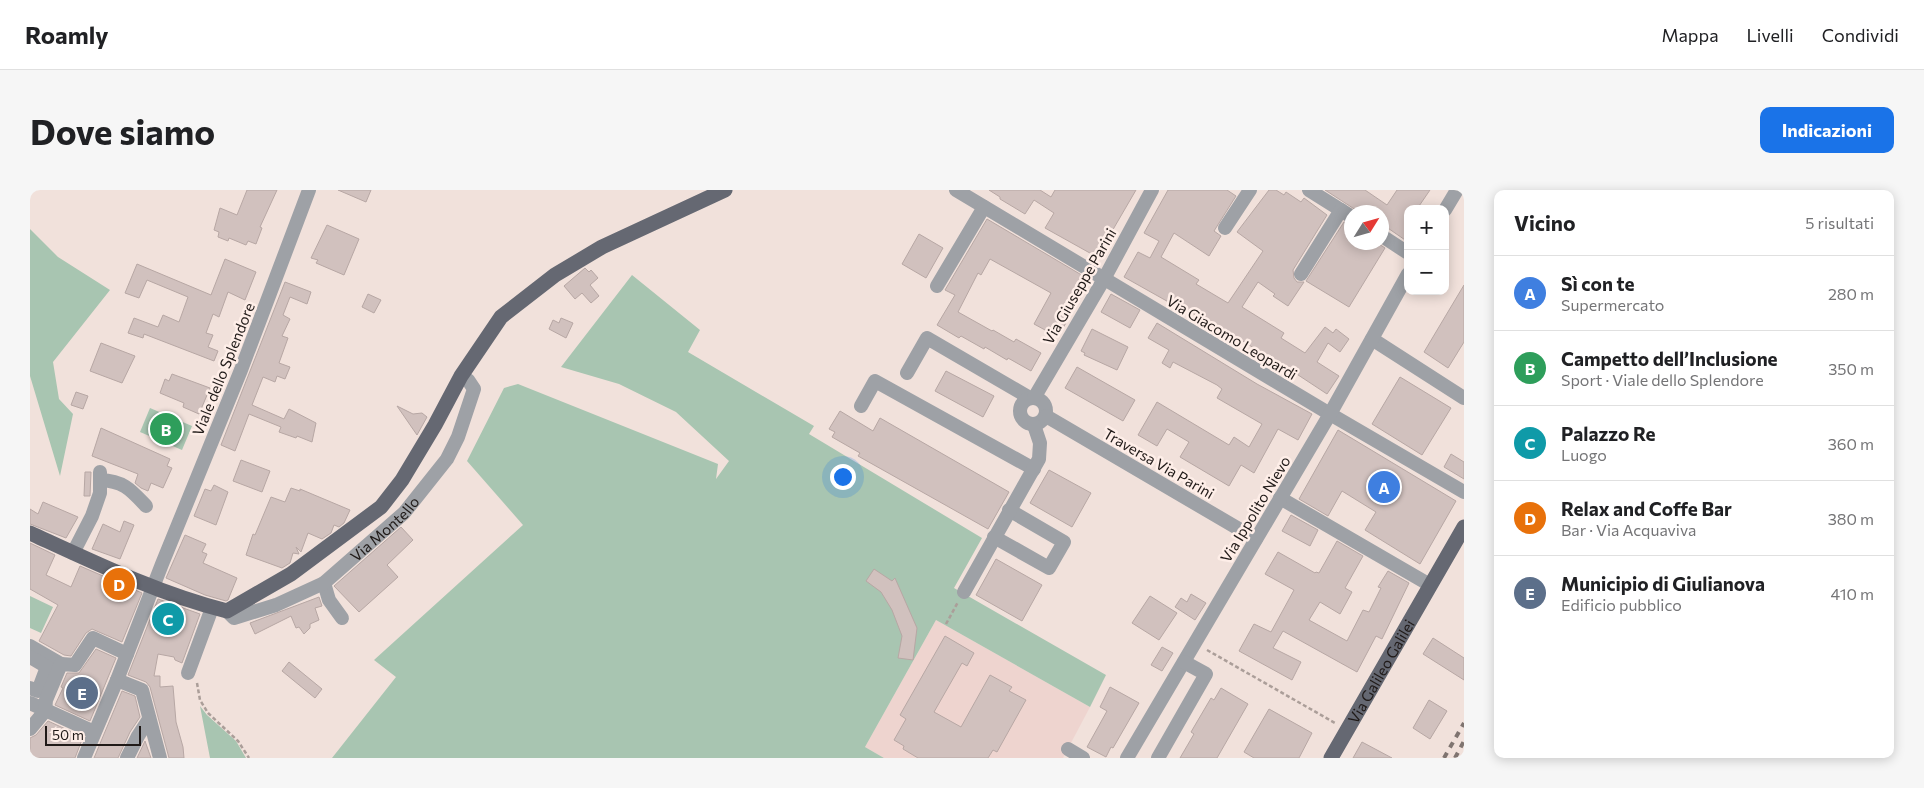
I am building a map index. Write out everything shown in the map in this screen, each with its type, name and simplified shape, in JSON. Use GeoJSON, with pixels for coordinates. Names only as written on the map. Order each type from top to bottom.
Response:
{"type":"FeatureCollection","features":[{"type":"Feature","properties":{"kind":"main road","name":"Via Montello"},"geometry":{"type":"LineString","coordinates":[[30,533],[153,586],[220,609],[291,574],[381,507],[402,480],[435,425],[461,376],[501,317],[555,275],[602,247],[725,190]]}},
{"type":"Feature","properties":{"kind":"main road","name":"Via Galileo Galilei"},"geometry":{"type":"LineString","coordinates":[[1331,758],[1464,527]]}},
{"type":"Feature","properties":{"kind":"street","name":"Viale dello Splendore"},"geometry":{"type":"LineString","coordinates":[[84,758],[241,370],[310,190]]}},
{"type":"Feature","properties":{"kind":"street","name":"Via Giacomo Leopardi"},"geometry":{"type":"LineString","coordinates":[[956,190],[1464,492]]}},
{"type":"Feature","properties":{"kind":"street","name":"Via Giuseppe Parini"},"geometry":{"type":"LineString","coordinates":[[1032,398],[1104,279],[1152,190]]}},
{"type":"Feature","properties":{"kind":"street"},"geometry":{"type":"LineString","coordinates":[[1224,228],[1250,190]]}},
{"type":"Feature","properties":{"kind":"street"},"geometry":{"type":"LineString","coordinates":[[1309,190],[1344,213]]}},
{"type":"Feature","properties":{"kind":"street"},"geometry":{"type":"LineString","coordinates":[[1448,205],[1457,190]]}},
{"type":"Feature","properties":{"kind":"street"},"geometry":{"type":"LineString","coordinates":[[937,286],[984,207]]}},
{"type":"Feature","properties":{"kind":"street"},"geometry":{"type":"LineString","coordinates":[[1301,274],[1344,217]]}},
{"type":"Feature","properties":{"kind":"street"},"geometry":{"type":"LineString","coordinates":[[1389,241],[1404,250]]}},
{"type":"Feature","properties":{"kind":"street","name":"Via Ippolito Nievo"},"geometry":{"type":"LineString","coordinates":[[1127,758],[1330,414],[1404,281]]}},
{"type":"Feature","properties":{"kind":"street"},"geometry":{"type":"LineString","coordinates":[[907,373],[927,338],[1045,404],[1046,416],[1041,422],[1034,425],[1026,422],[1020,415],[1020,407],[1026,400],[1032,398]]}},
{"type":"Feature","properties":{"kind":"street"},"geometry":{"type":"LineString","coordinates":[[1372,340],[1464,398]]}},
{"type":"Feature","properties":{"kind":"street","name":"Via Montello"},"geometry":{"type":"LineString","coordinates":[[220,609],[234,618],[276,604],[324,583],[404,513],[447,459],[458,437],[474,389],[468,380],[461,376]]}},
{"type":"Feature","properties":{"kind":"street"},"geometry":{"type":"LineString","coordinates":[[861,406],[875,381],[1034,469]]}},
{"type":"Feature","properties":{"kind":"street","name":"Traversa Via Parini"},"geometry":{"type":"LineString","coordinates":[[1046,416],[1256,539]]}},
{"type":"Feature","properties":{"kind":"street"},"geometry":{"type":"LineString","coordinates":[[964,592],[1039,459],[1039,436],[1034,425]]}},
{"type":"Feature","properties":{"kind":"street"},"geometry":{"type":"LineString","coordinates":[[73,553],[80,543],[92,516],[100,493],[100,476],[116,481],[134,493],[146,506]]}},
{"type":"Feature","properties":{"kind":"street"},"geometry":{"type":"LineString","coordinates":[[1280,498],[1430,585]]}},
{"type":"Feature","properties":{"kind":"street"},"geometry":{"type":"LineString","coordinates":[[994,537],[1049,568],[1064,542],[1009,510]]}},
{"type":"Feature","properties":{"kind":"street"},"geometry":{"type":"LineString","coordinates":[[324,583],[329,600],[342,618]]}},
{"type":"Feature","properties":{"kind":"street"},"geometry":{"type":"LineString","coordinates":[[188,673],[220,609]]}},
{"type":"Feature","properties":{"kind":"street"},"geometry":{"type":"LineString","coordinates":[[30,646],[61,664],[75,666],[93,638],[127,654]]}},
{"type":"Feature","properties":{"kind":"street"},"geometry":{"type":"LineString","coordinates":[[30,657],[47,667],[38,691],[30,688]]}},
{"type":"Feature","properties":{"kind":"street"},"geometry":{"type":"LineString","coordinates":[[1158,758],[1206,674],[1184,662]]}},
{"type":"Feature","properties":{"kind":"street"},"geometry":{"type":"LineString","coordinates":[[30,729],[45,711],[46,700],[61,664]]}},
{"type":"Feature","properties":{"kind":"street"},"geometry":{"type":"LineString","coordinates":[[117,680],[142,690],[160,758]]}},
{"type":"Feature","properties":{"kind":"street"},"geometry":{"type":"LineString","coordinates":[[30,704],[94,732]]}},
{"type":"Feature","properties":{"kind":"street"},"geometry":{"type":"LineString","coordinates":[[127,758],[149,719]]}},
{"type":"Feature","properties":{"kind":"street"},"geometry":{"type":"LineString","coordinates":[[1068,749],[1083,758]]}},
{"type":"Feature","properties":{"kind":"path"},"geometry":{"type":"LineString","coordinates":[[946,624],[964,592]]}},
{"type":"Feature","properties":{"kind":"path"},"geometry":{"type":"LineString","coordinates":[[1207,650],[1335,723]]}},
{"type":"Feature","properties":{"kind":"path"},"geometry":{"type":"LineString","coordinates":[[188,673],[196,680],[200,700],[208,713],[238,741],[249,758]]}},
{"type":"Feature","properties":{"kind":"shaded area"},"geometry":{"type":"Polygon","coordinates":[[[936,620],[1090,707],[1063,758],[884,758],[865,747],[936,620]]]}},
{"type":"Feature","properties":{"kind":"green space"},"geometry":{"type":"Polygon","coordinates":[[[30,229],[58,257],[110,290],[53,362],[59,399],[73,414],[60,476],[30,376],[30,229]]]}},
{"type":"Feature","properties":{"kind":"green space"},"geometry":{"type":"Polygon","coordinates":[[[632,275],[700,330],[688,352],[814,426],[809,434],[982,538],[954,588],[1106,675],[1090,707],[936,620],[865,747],[884,758],[332,758],[396,677],[374,660],[523,525],[467,461],[504,388],[518,384],[718,464],[716,479],[729,461],[676,412],[619,384],[561,367],[632,275]]]}},
{"type":"Feature","properties":{"kind":"green space"},"geometry":{"type":"Polygon","coordinates":[[[150,408],[192,426],[182,450],[140,432],[150,408]]]}},
{"type":"Feature","properties":{"kind":"green space"},"geometry":{"type":"Polygon","coordinates":[[[30,596],[53,607],[41,633],[30,628],[30,596]]]}},
{"type":"Feature","properties":{"kind":"green space"},"geometry":{"type":"Polygon","coordinates":[[[200,706],[207,715],[236,741],[246,758],[210,758],[200,706]]]}},
{"type":"Feature","properties":{"kind":"building"},"geometry":{"type":"Polygon","coordinates":[[[247,190],[277,190],[260,227],[262,228],[256,244],[248,241],[246,245],[229,238],[228,241],[218,237],[219,232],[214,230],[220,208],[237,215],[247,190]]]}},
{"type":"Feature","properties":{"kind":"building"},"geometry":{"type":"Polygon","coordinates":[[[338,190],[371,190],[366,202],[338,190]]]}},
{"type":"Feature","properties":{"kind":"building"},"geometry":{"type":"Polygon","coordinates":[[[989,190],[1040,190],[1051,197],[1055,190],[1136,190],[1097,257],[1045,228],[1054,213],[1034,200],[1025,214],[989,190]]]}},
{"type":"Feature","properties":{"kind":"building"},"geometry":{"type":"Polygon","coordinates":[[[1168,190],[1227,190],[1236,196],[1214,231],[1221,236],[1209,256],[1174,233],[1161,257],[1199,280],[1196,284],[1228,303],[1263,251],[1237,232],[1269,190],[1276,190],[1284,195],[1286,192],[1301,202],[1304,198],[1327,215],[1293,270],[1294,278],[1297,282],[1304,282],[1288,306],[1273,296],[1275,294],[1258,282],[1242,307],[1284,333],[1281,338],[1305,353],[1325,327],[1333,333],[1336,329],[1349,339],[1340,352],[1328,343],[1317,362],[1339,376],[1327,394],[1283,365],[1281,368],[1259,355],[1260,352],[1216,324],[1214,327],[1183,307],[1181,309],[1124,277],[1138,252],[1150,258],[1159,241],[1144,233],[1168,190]]]}},
{"type":"Feature","properties":{"kind":"building"},"geometry":{"type":"Polygon","coordinates":[[[1325,190],[1365,190],[1387,205],[1348,205],[1325,190]]]}},
{"type":"Feature","properties":{"kind":"building"},"geometry":{"type":"Polygon","coordinates":[[[1397,190],[1430,190],[1420,205],[1404,205],[1404,239],[1389,229],[1389,205],[1387,205],[1397,190]]]}},
{"type":"Feature","properties":{"kind":"building"},"geometry":{"type":"Polygon","coordinates":[[[987,219],[1090,280],[1058,337],[1034,324],[1051,293],[990,259],[981,275],[978,273],[958,312],[1014,342],[1016,339],[1041,353],[1031,371],[961,336],[959,338],[937,325],[955,295],[945,290],[987,219]]]}},
{"type":"Feature","properties":{"kind":"building"},"geometry":{"type":"Polygon","coordinates":[[[1344,222],[1344,250],[1384,250],[1349,307],[1306,281],[1344,222]]]}},
{"type":"Feature","properties":{"kind":"building"},"geometry":{"type":"Polygon","coordinates":[[[327,225],[359,239],[344,275],[316,263],[318,260],[311,258],[327,225]]]}},
{"type":"Feature","properties":{"kind":"building"},"geometry":{"type":"Polygon","coordinates":[[[919,234],[943,248],[926,278],[902,264],[919,234]]]}},
{"type":"Feature","properties":{"kind":"building"},"geometry":{"type":"Polygon","coordinates":[[[225,259],[256,272],[245,300],[228,292],[219,317],[213,314],[206,333],[213,335],[208,347],[218,351],[214,361],[144,334],[143,338],[128,333],[134,318],[158,327],[163,315],[179,322],[188,297],[147,280],[139,298],[125,293],[137,264],[211,295],[225,259]]]}},
{"type":"Feature","properties":{"kind":"building"},"geometry":{"type":"Polygon","coordinates":[[[585,268],[589,272],[591,270],[598,278],[590,285],[599,296],[591,303],[582,293],[575,299],[564,286],[585,268]]]}},
{"type":"Feature","properties":{"kind":"building"},"geometry":{"type":"Polygon","coordinates":[[[285,282],[311,292],[307,304],[290,297],[283,315],[290,319],[282,336],[288,338],[279,363],[290,367],[285,379],[277,376],[275,382],[263,377],[252,405],[284,419],[289,409],[316,423],[312,442],[279,432],[281,427],[249,414],[235,451],[221,445],[285,282]]]}},
{"type":"Feature","properties":{"kind":"building"},"geometry":{"type":"Polygon","coordinates":[[[1464,285],[1464,342],[1448,368],[1424,352],[1464,285]]]}},
{"type":"Feature","properties":{"kind":"building"},"geometry":{"type":"Polygon","coordinates":[[[368,294],[381,300],[374,313],[362,307],[368,294]]]}},
{"type":"Feature","properties":{"kind":"building"},"geometry":{"type":"Polygon","coordinates":[[[1111,294],[1140,310],[1130,328],[1101,312],[1111,294]]]}},
{"type":"Feature","properties":{"kind":"building"},"geometry":{"type":"Polygon","coordinates":[[[561,318],[573,323],[566,338],[549,329],[553,320],[559,323],[561,318]]]}},
{"type":"Feature","properties":{"kind":"building"},"geometry":{"type":"Polygon","coordinates":[[[1157,323],[1257,384],[1312,414],[1298,440],[1278,429],[1254,473],[1241,465],[1229,486],[1180,457],[1189,442],[1167,429],[1157,446],[1138,435],[1157,402],[1229,445],[1234,437],[1249,447],[1262,424],[1217,398],[1222,389],[1217,385],[1173,362],[1170,368],[1162,363],[1169,350],[1148,338],[1157,323]]]}},
{"type":"Feature","properties":{"kind":"building"},"geometry":{"type":"Polygon","coordinates":[[[1092,329],[1128,347],[1117,370],[1084,355],[1085,353],[1081,351],[1092,329]]]}},
{"type":"Feature","properties":{"kind":"building"},"geometry":{"type":"Polygon","coordinates":[[[101,343],[135,356],[122,383],[90,371],[101,343]]]}},
{"type":"Feature","properties":{"kind":"building"},"geometry":{"type":"Polygon","coordinates":[[[1077,367],[1135,400],[1123,421],[1065,388],[1077,367]]]}},
{"type":"Feature","properties":{"kind":"building"},"geometry":{"type":"Polygon","coordinates":[[[946,371],[994,396],[983,417],[935,391],[946,371]]]}},
{"type":"Feature","properties":{"kind":"building"},"geometry":{"type":"Polygon","coordinates":[[[172,374],[210,388],[199,414],[183,407],[184,403],[160,393],[165,379],[169,381],[172,374]]]}},
{"type":"Feature","properties":{"kind":"building"},"geometry":{"type":"Polygon","coordinates":[[[1400,377],[1451,408],[1422,455],[1372,424],[1400,377]]]}},
{"type":"Feature","properties":{"kind":"building"},"geometry":{"type":"Polygon","coordinates":[[[76,392],[88,396],[83,409],[71,405],[76,392]]]}},
{"type":"Feature","properties":{"kind":"building"},"geometry":{"type":"Polygon","coordinates":[[[397,406],[413,414],[422,413],[427,417],[417,435],[397,406]]]}},
{"type":"Feature","properties":{"kind":"building"},"geometry":{"type":"Polygon","coordinates":[[[840,411],[873,431],[880,418],[1009,492],[988,529],[858,456],[860,453],[832,437],[835,432],[829,429],[840,411]]]}},
{"type":"Feature","properties":{"kind":"building"},"geometry":{"type":"Polygon","coordinates":[[[101,428],[170,459],[167,466],[172,468],[163,488],[151,483],[148,491],[141,488],[135,483],[138,474],[92,456],[101,428]]]}},
{"type":"Feature","properties":{"kind":"building"},"geometry":{"type":"Polygon","coordinates":[[[1338,430],[1456,501],[1420,564],[1365,530],[1376,512],[1342,491],[1328,516],[1299,499],[1338,430]]]}},
{"type":"Feature","properties":{"kind":"building"},"geometry":{"type":"Polygon","coordinates":[[[1451,454],[1464,462],[1464,479],[1444,467],[1451,454]]]}},
{"type":"Feature","properties":{"kind":"building"},"geometry":{"type":"Polygon","coordinates":[[[241,460],[270,471],[262,492],[233,481],[241,460]]]}},
{"type":"Feature","properties":{"kind":"building"},"geometry":{"type":"Polygon","coordinates":[[[1049,470],[1091,493],[1072,527],[1030,503],[1049,470]]]}},
{"type":"Feature","properties":{"kind":"building"},"geometry":{"type":"Polygon","coordinates":[[[85,472],[91,472],[90,496],[84,496],[85,472]]]}},
{"type":"Feature","properties":{"kind":"building"},"geometry":{"type":"Polygon","coordinates":[[[214,485],[228,492],[216,525],[194,516],[205,489],[211,491],[214,485]]]}},
{"type":"Feature","properties":{"kind":"building"},"geometry":{"type":"Polygon","coordinates":[[[291,488],[300,491],[300,489],[350,510],[344,523],[339,527],[334,525],[331,533],[322,539],[308,533],[301,552],[296,547],[299,554],[293,553],[290,563],[282,568],[246,555],[253,534],[255,535],[271,497],[285,502],[291,488]]]}},
{"type":"Feature","properties":{"kind":"building"},"geometry":{"type":"Polygon","coordinates":[[[43,502],[78,517],[66,538],[30,524],[30,509],[38,514],[43,502]]]}},
{"type":"Feature","properties":{"kind":"building"},"geometry":{"type":"Polygon","coordinates":[[[1291,515],[1318,530],[1310,546],[1282,531],[1291,515]]]}},
{"type":"Feature","properties":{"kind":"building"},"geometry":{"type":"Polygon","coordinates":[[[124,521],[134,525],[120,559],[92,549],[103,524],[120,532],[124,521]]]}},
{"type":"Feature","properties":{"kind":"building"},"geometry":{"type":"Polygon","coordinates":[[[401,527],[413,540],[387,565],[398,577],[359,612],[334,586],[401,527]]]}},
{"type":"Feature","properties":{"kind":"building"},"geometry":{"type":"Polygon","coordinates":[[[185,535],[206,544],[202,552],[207,554],[203,563],[237,578],[228,600],[205,595],[166,578],[185,535]]]}},
{"type":"Feature","properties":{"kind":"building"},"geometry":{"type":"Polygon","coordinates":[[[1337,541],[1363,556],[1345,588],[1352,592],[1340,614],[1320,602],[1309,620],[1347,641],[1363,610],[1369,612],[1381,588],[1378,587],[1388,571],[1409,583],[1382,639],[1376,636],[1357,672],[1283,631],[1273,648],[1301,662],[1292,680],[1239,651],[1254,624],[1271,632],[1294,590],[1265,574],[1278,552],[1315,573],[1319,573],[1337,541]]]}},
{"type":"Feature","properties":{"kind":"building"},"geometry":{"type":"Polygon","coordinates":[[[30,543],[55,555],[46,575],[71,587],[80,566],[142,593],[122,642],[92,629],[86,633],[71,656],[64,655],[39,641],[58,605],[30,589],[30,543]]]}},
{"type":"Feature","properties":{"kind":"building"},"geometry":{"type":"Polygon","coordinates":[[[996,559],[1042,585],[1022,621],[976,595],[996,559]]]}},
{"type":"Feature","properties":{"kind":"building"},"geometry":{"type":"Polygon","coordinates":[[[874,569],[892,581],[895,578],[917,628],[913,660],[898,658],[902,636],[892,610],[881,592],[866,581],[874,569]]]}},
{"type":"Feature","properties":{"kind":"building"},"geometry":{"type":"Polygon","coordinates":[[[1191,594],[1206,603],[1195,620],[1175,607],[1181,598],[1187,602],[1191,594]]]}},
{"type":"Feature","properties":{"kind":"building"},"geometry":{"type":"Polygon","coordinates":[[[1150,596],[1177,613],[1159,640],[1132,623],[1150,596]]]}},
{"type":"Feature","properties":{"kind":"building"},"geometry":{"type":"Polygon","coordinates":[[[319,597],[322,606],[315,608],[319,620],[310,624],[310,628],[304,634],[299,627],[296,628],[291,616],[255,634],[250,623],[319,597]]]}},
{"type":"Feature","properties":{"kind":"building"},"geometry":{"type":"Polygon","coordinates":[[[158,599],[200,614],[182,663],[175,660],[174,657],[158,654],[154,676],[160,676],[160,687],[173,686],[176,722],[184,758],[169,758],[150,687],[146,682],[128,675],[158,599]]]}},
{"type":"Feature","properties":{"kind":"building"},"geometry":{"type":"Polygon","coordinates":[[[945,636],[974,653],[967,666],[962,663],[934,712],[961,727],[990,675],[1012,687],[1009,691],[1026,700],[997,752],[993,750],[988,758],[918,758],[903,749],[904,746],[894,740],[906,719],[900,715],[945,636]]]}},
{"type":"Feature","properties":{"kind":"building"},"geometry":{"type":"Polygon","coordinates":[[[1433,638],[1464,658],[1464,680],[1423,654],[1433,638]]]}},
{"type":"Feature","properties":{"kind":"building"},"geometry":{"type":"Polygon","coordinates":[[[1162,647],[1173,653],[1162,671],[1151,665],[1162,647]]]}},
{"type":"Feature","properties":{"kind":"building"},"geometry":{"type":"Polygon","coordinates":[[[96,649],[116,658],[90,721],[55,705],[63,688],[61,687],[67,673],[79,673],[96,649]]]}},
{"type":"Feature","properties":{"kind":"building"},"geometry":{"type":"Polygon","coordinates":[[[289,662],[322,689],[315,698],[282,671],[289,662]]]}},
{"type":"Feature","properties":{"kind":"building"},"geometry":{"type":"Polygon","coordinates":[[[1110,687],[1139,703],[1106,757],[1087,747],[1107,711],[1100,707],[1110,687]]]}},
{"type":"Feature","properties":{"kind":"building"},"geometry":{"type":"Polygon","coordinates":[[[1221,688],[1248,704],[1217,758],[1180,758],[1194,734],[1191,732],[1211,698],[1214,700],[1221,688]]]}},
{"type":"Feature","properties":{"kind":"building"},"geometry":{"type":"Polygon","coordinates":[[[122,691],[135,696],[140,717],[130,732],[118,758],[94,758],[122,691]]]}},
{"type":"Feature","properties":{"kind":"building"},"geometry":{"type":"Polygon","coordinates":[[[1429,700],[1447,711],[1430,739],[1413,728],[1429,700]]]}},
{"type":"Feature","properties":{"kind":"building"},"geometry":{"type":"Polygon","coordinates":[[[1269,709],[1312,733],[1299,758],[1254,758],[1244,752],[1269,709]]]}},
{"type":"Feature","properties":{"kind":"building"},"geometry":{"type":"Polygon","coordinates":[[[48,721],[83,737],[75,758],[30,758],[30,738],[36,735],[48,721]]]}},
{"type":"Feature","properties":{"kind":"building"},"geometry":{"type":"Polygon","coordinates":[[[145,741],[151,758],[137,758],[145,741]]]}},
{"type":"Feature","properties":{"kind":"building"},"geometry":{"type":"Polygon","coordinates":[[[1362,742],[1392,758],[1353,758],[1362,742]]]}},
{"type":"Feature","properties":{"kind":"railway"},"geometry":{"type":"LineString","coordinates":[[1444,758],[1464,723]]}},
{"type":"Feature","properties":{"kind":"railway"},"geometry":{"type":"LineString","coordinates":[[1455,758],[1464,741]]}},
{"type":"Feature","properties":{"kind":"place","name":"Campetto dell’Inclusione"},"geometry":{"type":"Point","coordinates":[166,429]}},
{"type":"Feature","properties":{"kind":"place","name":"Sì con te"},"geometry":{"type":"Point","coordinates":[1384,487]}},
{"type":"Feature","properties":{"kind":"place","name":"Relax and Coffe Bar"},"geometry":{"type":"Point","coordinates":[119,584]}},
{"type":"Feature","properties":{"kind":"place","name":"Palazzo Re"},"geometry":{"type":"Point","coordinates":[168,619]}},
{"type":"Feature","properties":{"kind":"place","name":"Municipio di Giulianova"},"geometry":{"type":"Point","coordinates":[82,693]}}]}
